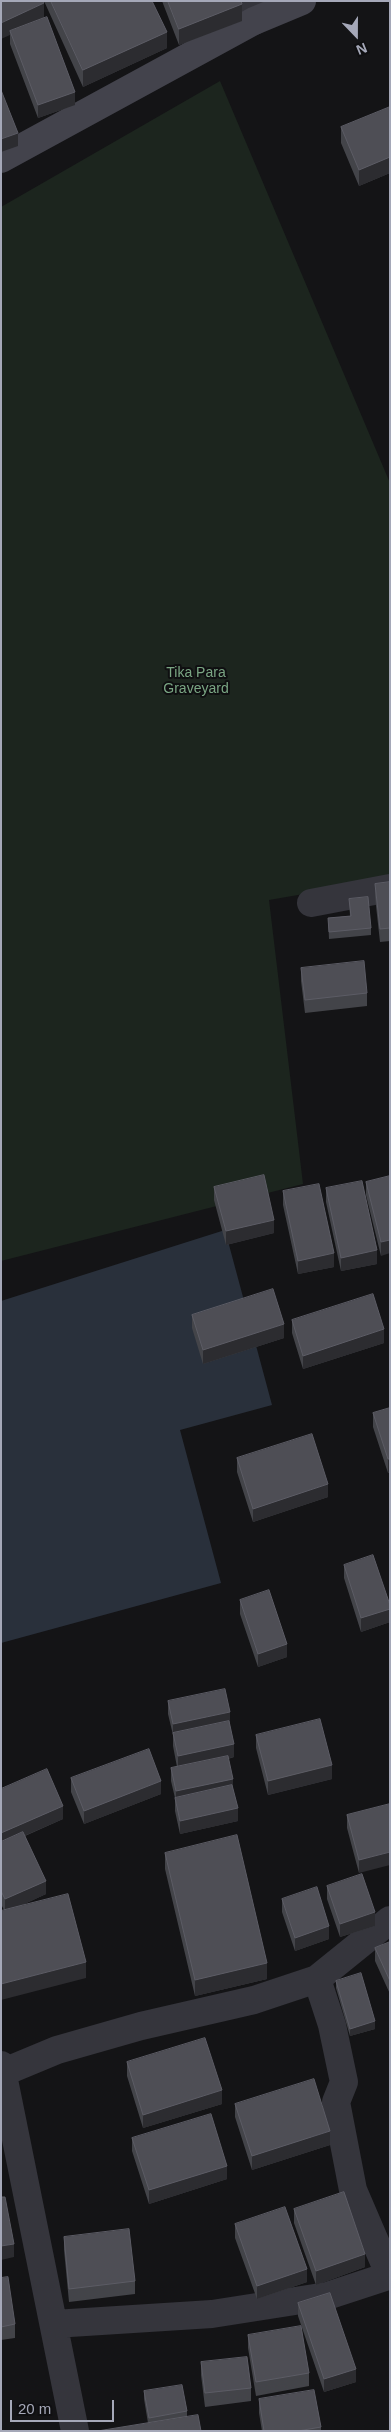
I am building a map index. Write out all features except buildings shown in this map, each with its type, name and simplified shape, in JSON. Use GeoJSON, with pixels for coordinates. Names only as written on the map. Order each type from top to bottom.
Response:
{"type":"FeatureCollection","features":[{"type":"Feature","properties":{"kind":"main road"},"geometry":{"type":"LineString","coordinates":[[1,159],[251,11],[302,1]]}},
{"type":"Feature","properties":{"kind":"street"},"geometry":{"type":"LineString","coordinates":[[312,903],[390,888]]}},
{"type":"Feature","properties":{"kind":"street"},"geometry":{"type":"LineString","coordinates":[[75,2431],[3,2068],[141,2026],[254,2000],[317,1979],[390,1920]]}},
{"type":"Feature","properties":{"kind":"street"},"geometry":{"type":"LineString","coordinates":[[54,2324],[212,2314],[327,2296],[389,2276],[353,2190],[336,2102],[344,2082],[332,2025],[317,1979]]}},
{"type":"Feature","properties":{"kind":"green space","name":"Tika Para Graveyard"},"geometry":{"type":"Polygon","coordinates":[[[220,81],[390,483],[390,879],[269,900],[303,1184],[1,1261],[1,207],[220,81]]]}},
{"type":"Feature","properties":{"kind":"shaded area"},"geometry":{"type":"Polygon","coordinates":[[[225,1230],[272,1405],[180,1430],[221,1583],[1,1643],[1,1301],[225,1230]]]}}]}
